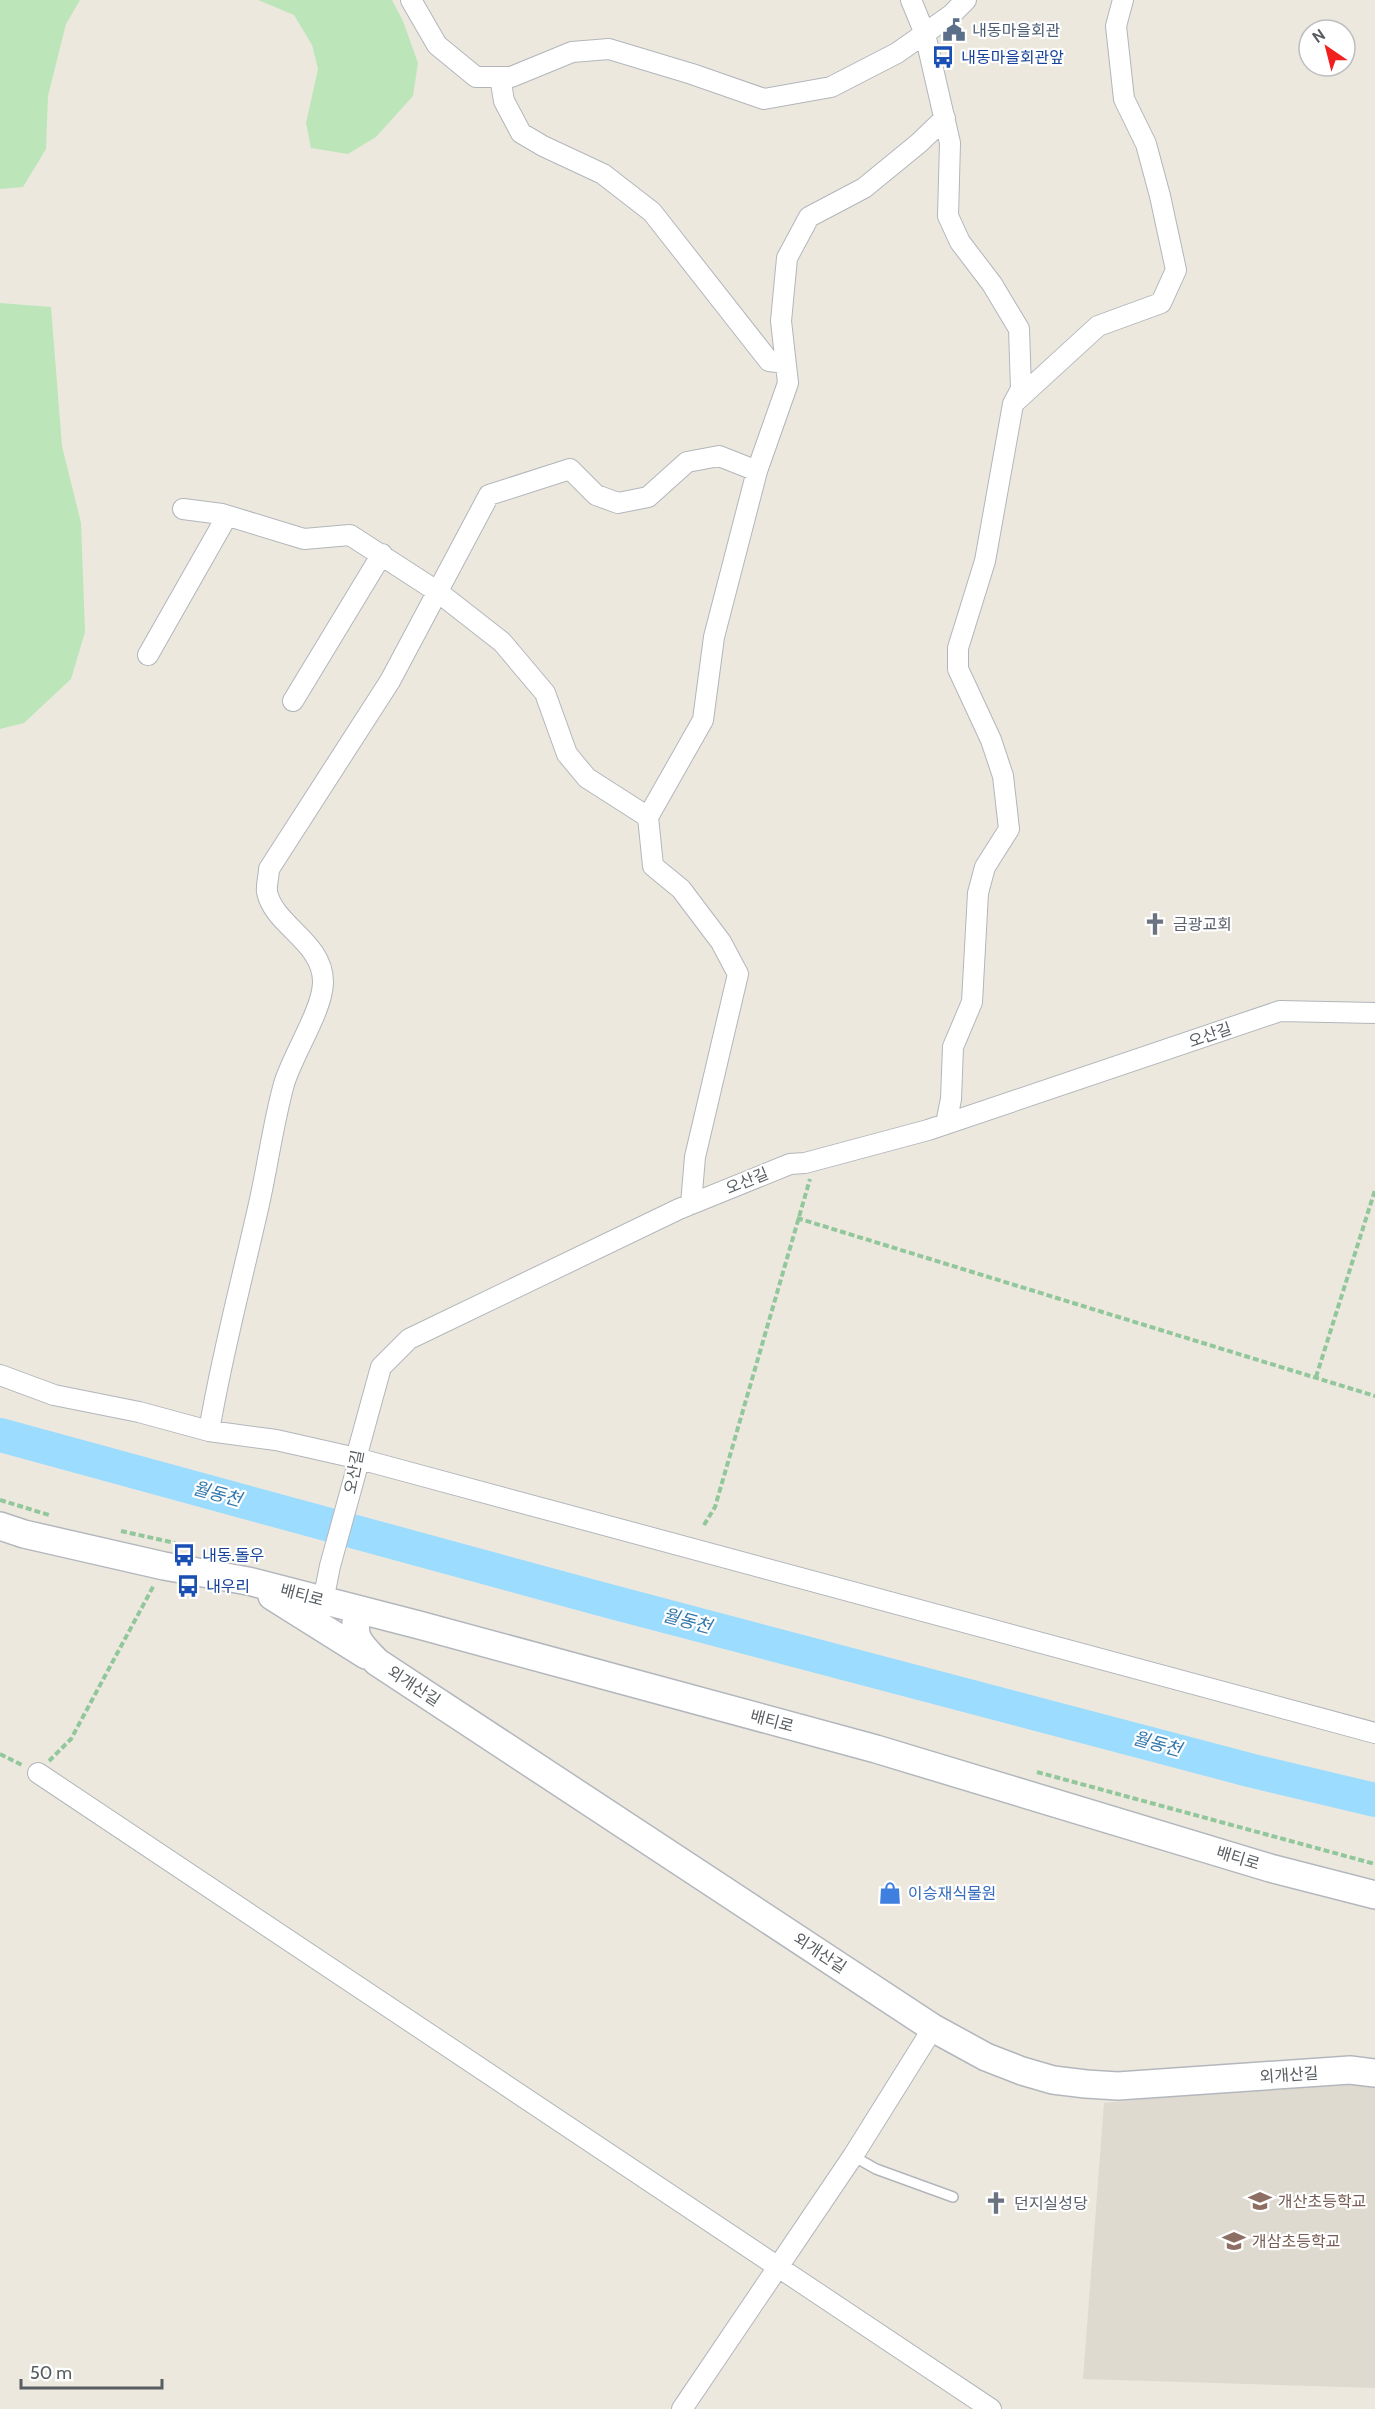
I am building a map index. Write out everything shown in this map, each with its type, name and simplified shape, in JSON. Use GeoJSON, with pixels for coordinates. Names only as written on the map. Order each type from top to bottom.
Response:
{"type":"FeatureCollection","features":[{"type":"Feature","properties":{"kind":"main road","name":"배티로"},"geometry":{"type":"LineString","coordinates":[[0,1526],[24,1534],[164,1566],[248,1581],[419,1625],[876,1749],[1270,1868],[1375,1895]]}},
{"type":"Feature","properties":{"kind":"main road"},"geometry":{"type":"LineString","coordinates":[[248,1581],[377,1662]]}},
{"type":"Feature","properties":{"kind":"main road","name":"외개산길"},"geometry":{"type":"LineString","coordinates":[[359,1610],[354,1630],[358,1643],[377,1662],[933,2028],[986,2057],[1053,2080],[1119,2086],[1350,2070],[1375,2073]]}},
{"type":"Feature","properties":{"kind":"main road"},"geometry":{"type":"LineString","coordinates":[[377,1662],[377,1646],[385,1635],[395,1630],[419,1625]]}},
{"type":"Feature","properties":{"kind":"street"},"geometry":{"type":"LineString","coordinates":[[411,0],[436,45],[476,77],[511,77],[572,52],[609,49],[764,99],[831,87],[897,53],[925,34],[966,0]]}},
{"type":"Feature","properties":{"kind":"street"},"geometry":{"type":"LineString","coordinates":[[911,0],[925,34],[950,143],[948,216],[960,242],[992,284],[1019,329],[1021,388],[1013,404],[985,561],[958,648],[957,669],[991,740],[1003,776],[1008,829],[985,867],[978,893],[972,1002],[953,1047],[951,1099],[946,1124]]}},
{"type":"Feature","properties":{"kind":"street"},"geometry":{"type":"LineString","coordinates":[[1013,404],[1098,326],[1161,303],[1176,270],[1146,144],[1124,99],[1116,26],[1123,0]]}},
{"type":"Feature","properties":{"kind":"street"},"geometry":{"type":"LineString","coordinates":[[500,77],[504,101],[521,133],[603,174],[652,212],[769,361],[785,363]]}},
{"type":"Feature","properties":{"kind":"street"},"geometry":{"type":"LineString","coordinates":[[691,1204],[695,1157],[738,974],[721,942],[681,889],[652,867],[648,817],[703,720],[714,637],[757,471],[788,383],[780,321],[787,258],[809,217],[864,188],[919,143],[945,118]]}},
{"type":"Feature","properties":{"kind":"street"},"geometry":{"type":"LineString","coordinates":[[208,1431],[218,1378],[259,1204],[277,1111],[285,1081],[321,996],[323,980],[318,957],[273,905],[267,891],[269,869],[390,681],[489,495],[570,469],[596,495],[618,503],[648,497],[687,462],[719,456],[757,471]]}},
{"type":"Feature","properties":{"kind":"street"},"geometry":{"type":"LineString","coordinates":[[183,509],[227,516],[304,539],[350,535],[438,591],[502,642],[546,693],[567,754],[587,778],[648,817]]}},
{"type":"Feature","properties":{"kind":"street"},"geometry":{"type":"LineString","coordinates":[[148,655],[227,516]]}},
{"type":"Feature","properties":{"kind":"street"},"geometry":{"type":"LineString","coordinates":[[293,701],[382,554]]}},
{"type":"Feature","properties":{"kind":"street","name":"오산길"},"geometry":{"type":"LineString","coordinates":[[323,1601],[381,1367],[409,1339],[691,1204],[790,1164],[805,1163],[946,1124],[1280,1011],[1375,1013]]}},
{"type":"Feature","properties":{"kind":"street"},"geometry":{"type":"LineString","coordinates":[[0,1375],[54,1395],[139,1412],[208,1431],[276,1440],[357,1461],[1375,1733]]}},
{"type":"Feature","properties":{"kind":"street"},"geometry":{"type":"LineString","coordinates":[[38,1773],[991,2409]]}},
{"type":"Feature","properties":{"kind":"street"},"geometry":{"type":"LineString","coordinates":[[682,2409],[853,2156],[933,2028]]}},
{"type":"Feature","properties":{"kind":"lane"},"geometry":{"type":"LineString","coordinates":[[853,2156],[876,2169],[953,2197]]}},
{"type":"Feature","properties":{"kind":"path"},"geometry":{"type":"LineString","coordinates":[[704,1525],[714,1507],[810,1180],[805,1163]]}},
{"type":"Feature","properties":{"kind":"path"},"geometry":{"type":"LineString","coordinates":[[1316,1377],[1375,1190]]}},
{"type":"Feature","properties":{"kind":"path"},"geometry":{"type":"LineString","coordinates":[[797,1218],[1375,1396]]}},
{"type":"Feature","properties":{"kind":"path"},"geometry":{"type":"LineString","coordinates":[[0,1754],[38,1773],[71,1739],[164,1566]]}},
{"type":"Feature","properties":{"kind":"shaded area","name":"개삼초등학교"},"geometry":{"type":"Polygon","coordinates":[[[1342,2080],[1375,2085],[1375,2388],[1083,2379],[1104,2103],[1342,2080]]]}},
{"type":"Feature","properties":{"kind":"green space"},"geometry":{"type":"Polygon","coordinates":[[[0,0],[80,0],[66,24],[48,96],[46,149],[23,187],[0,189],[0,0]]]}},
{"type":"Feature","properties":{"kind":"green space"},"geometry":{"type":"Polygon","coordinates":[[[258,0],[392,0],[403,21],[418,63],[413,96],[376,137],[348,154],[311,148],[306,123],[318,69],[312,45],[294,15],[258,0]]]}},
{"type":"Feature","properties":{"kind":"green space"},"geometry":{"type":"Polygon","coordinates":[[[0,303],[51,307],[62,446],[81,523],[85,632],[71,679],[24,723],[0,729],[0,303]]]}},
{"type":"Feature","properties":{"kind":"waterway","name":"월동천"},"geometry":{"type":"LineString","coordinates":[[0,1435],[601,1599],[1253,1771],[1375,1800]]}},
{"type":"Feature","properties":{"kind":"place","name":"내동마을회관"},"geometry":{"type":"Point","coordinates":[954,30]}},
{"type":"Feature","properties":{"kind":"place","name":"내동마을회관앞"},"geometry":{"type":"Point","coordinates":[943,57]}},
{"type":"Feature","properties":{"kind":"place","name":"금광교회"},"geometry":{"type":"Point","coordinates":[1155,924]}},
{"type":"Feature","properties":{"kind":"place","name":"내동.돌우"},"geometry":{"type":"Point","coordinates":[184,1555]}},
{"type":"Feature","properties":{"kind":"place","name":"내우리"},"geometry":{"type":"Point","coordinates":[188,1586]}},
{"type":"Feature","properties":{"kind":"place","name":"이승재식물원"},"geometry":{"type":"Point","coordinates":[890,1893]}},
{"type":"Feature","properties":{"kind":"place","name":"개산초등학교"},"geometry":{"type":"Point","coordinates":[1260,2201]}},
{"type":"Feature","properties":{"kind":"place","name":"던지실성당"},"geometry":{"type":"Point","coordinates":[996,2203]}},
{"type":"Feature","properties":{"kind":"place","name":"개삼초등학교"},"geometry":{"type":"Point","coordinates":[1234,2241]}}]}
